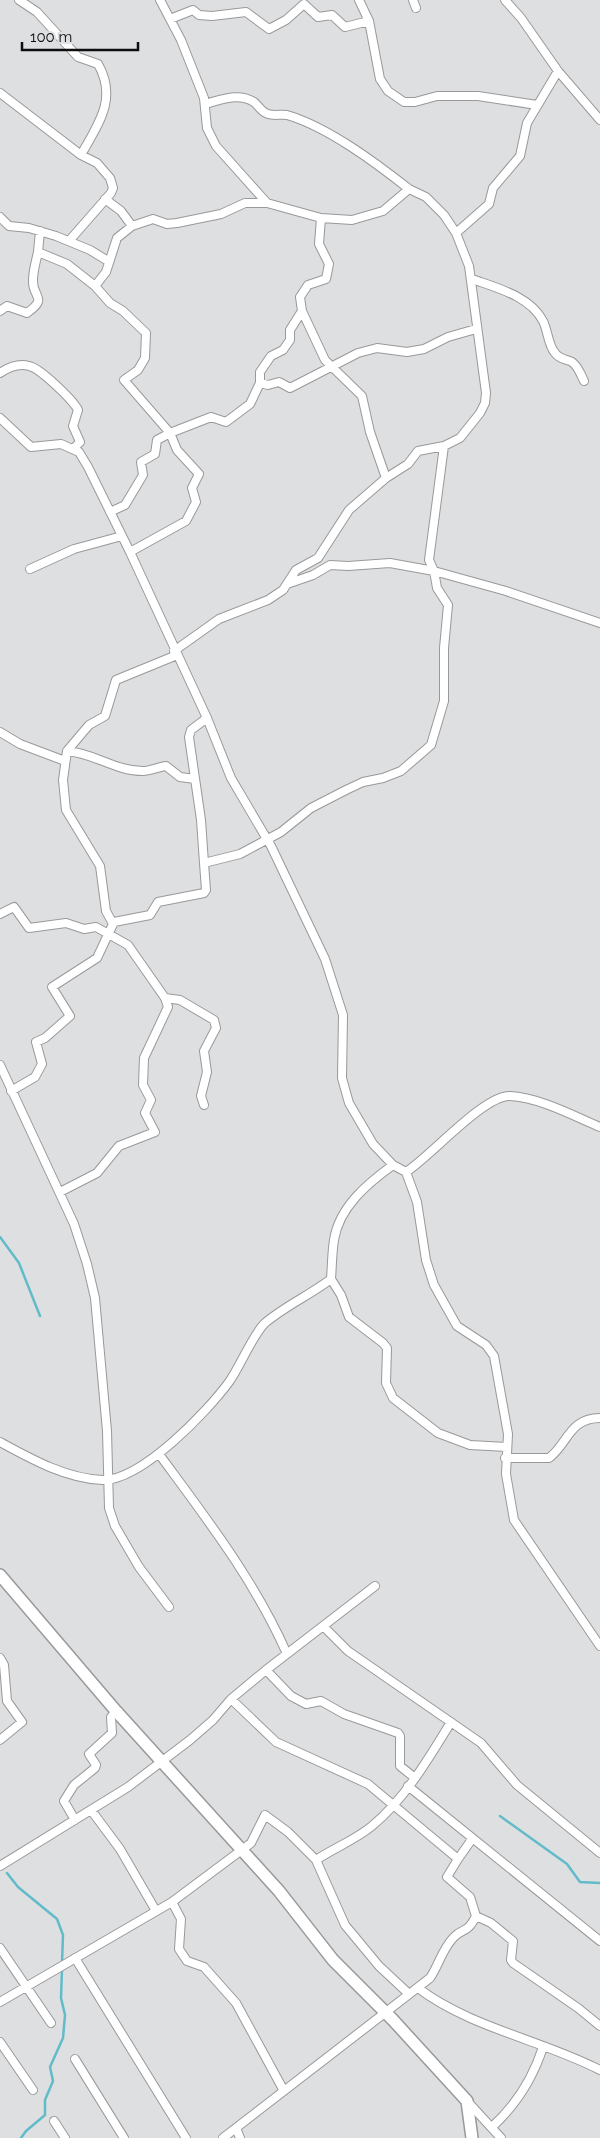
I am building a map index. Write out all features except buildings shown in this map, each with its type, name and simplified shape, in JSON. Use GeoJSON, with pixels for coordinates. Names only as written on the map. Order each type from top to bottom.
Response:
{"type":"FeatureCollection","features":[{"type":"Feature","properties":{"kind":"street"},"geometry":{"type":"LineString","coordinates":[[19,0],[37,12],[78,57],[98,64],[104,75],[107,103],[81,155]]}},
{"type":"Feature","properties":{"kind":"street"},"geometry":{"type":"LineString","coordinates":[[160,0],[189,60],[205,104],[207,128],[216,146],[272,205]]}},
{"type":"Feature","properties":{"kind":"street"},"geometry":{"type":"LineString","coordinates":[[359,0],[369,21],[380,80],[384,87],[398,99],[410,103],[438,96],[478,96],[537,105]]}},
{"type":"Feature","properties":{"kind":"street"},"geometry":{"type":"LineString","coordinates":[[505,0],[521,18],[558,71],[600,120]]}},
{"type":"Feature","properties":{"kind":"street"},"geometry":{"type":"LineString","coordinates":[[170,19],[193,10],[199,15],[207,16],[246,12],[269,29],[289,17],[304,4],[318,17],[332,15],[345,27],[369,21]]}},
{"type":"Feature","properties":{"kind":"street"},"geometry":{"type":"LineString","coordinates":[[456,233],[489,204],[493,188],[520,156],[526,123],[558,71]]}},
{"type":"Feature","properties":{"kind":"street"},"geometry":{"type":"LineString","coordinates":[[0,93],[81,155],[97,163],[110,178],[113,188],[69,241]]}},
{"type":"Feature","properties":{"kind":"street"},"geometry":{"type":"LineString","coordinates":[[11,1091],[35,1077],[42,1064],[36,1042],[45,1038],[70,1016],[52,986],[95,960],[110,935],[113,924],[106,910],[100,866],[66,810],[63,780],[67,751],[89,725],[104,716],[116,680],[175,653],[214,622],[268,600],[287,584],[296,570],[318,558],[332,539],[345,514],[386,478],[408,464],[418,451],[444,446],[456,441],[465,433],[485,403],[486,384],[476,329],[472,280],[456,233],[433,202],[409,189],[336,138],[288,116],[262,112],[255,103],[239,97],[205,104]]}},
{"type":"Feature","properties":{"kind":"street"},"geometry":{"type":"LineString","coordinates":[[95,286],[106,272],[117,238],[132,226],[153,219],[167,224],[218,214],[248,202],[272,205],[321,218],[352,220],[376,215],[409,189]]}},
{"type":"Feature","properties":{"kind":"street"},"geometry":{"type":"LineString","coordinates":[[105,199],[120,211],[132,226]]}},
{"type":"Feature","properties":{"kind":"street"},"geometry":{"type":"LineString","coordinates":[[0,217],[9,226],[40,231],[69,241],[108,261]]}},
{"type":"Feature","properties":{"kind":"street"},"geometry":{"type":"LineString","coordinates":[[321,218],[319,244],[329,264],[324,281],[308,285],[300,297],[302,311],[322,354],[331,366],[362,396],[370,432],[386,478]]}},
{"type":"Feature","properties":{"kind":"street"},"geometry":{"type":"LineString","coordinates":[[0,310],[7,306],[27,313],[39,302],[40,298],[32,281],[40,231]]}},
{"type":"Feature","properties":{"kind":"street"},"geometry":{"type":"LineString","coordinates":[[38,252],[67,264],[95,286],[110,303],[122,311],[146,333],[145,358],[138,370],[124,380],[170,433],[177,450],[200,474],[192,488],[196,502],[188,520],[130,552]]}},
{"type":"Feature","properties":{"kind":"street"},"geometry":{"type":"LineString","coordinates":[[472,280],[511,294],[529,304],[539,314],[553,351],[560,358],[575,365],[584,381]]}},
{"type":"Feature","properties":{"kind":"street"},"geometry":{"type":"LineString","coordinates":[[110,512],[126,504],[143,475],[141,462],[155,454],[157,440],[211,417],[226,422],[250,404],[260,383],[260,372],[271,356],[284,349],[290,340],[290,330],[302,311]]}},
{"type":"Feature","properties":{"kind":"street"},"geometry":{"type":"LineString","coordinates":[[260,383],[268,385],[279,382],[288,389],[358,354],[377,348],[407,352],[424,350],[448,337],[476,329]]}},
{"type":"Feature","properties":{"kind":"street"},"geometry":{"type":"LineString","coordinates":[[0,373],[19,364],[31,366],[62,392],[78,410],[73,426],[80,442],[74,449]]}},
{"type":"Feature","properties":{"kind":"street"},"geometry":{"type":"LineString","coordinates":[[0,418],[31,447],[61,444],[79,452],[130,552],[206,718],[231,778],[268,840],[325,959],[341,1009],[342,1078],[349,1103],[368,1137],[394,1165],[406,1172],[417,1202],[426,1260],[434,1284],[457,1326],[486,1345],[494,1356],[508,1434],[505,1458],[509,1496],[514,1520],[600,1646]]}},
{"type":"Feature","properties":{"kind":"street"},"geometry":{"type":"LineString","coordinates":[[204,863],[233,857],[268,840],[311,808],[346,790],[362,782],[383,778],[401,771],[434,741],[436,725],[444,701],[444,648],[448,606],[437,588],[430,560],[444,446]]}},
{"type":"Feature","properties":{"kind":"street"},"geometry":{"type":"LineString","coordinates":[[30,569],[74,549],[122,536]]}},
{"type":"Feature","properties":{"kind":"street"},"geometry":{"type":"LineString","coordinates":[[287,584],[316,574],[330,564],[344,566],[390,563],[434,571],[506,591],[600,623]]}},
{"type":"Feature","properties":{"kind":"street"},"geometry":{"type":"LineString","coordinates":[[113,924],[150,915],[158,902],[204,893],[206,890],[189,736],[191,730],[206,718]]}},
{"type":"Feature","properties":{"kind":"street"},"geometry":{"type":"LineString","coordinates":[[0,732],[20,744],[65,760]]}},
{"type":"Feature","properties":{"kind":"street"},"geometry":{"type":"LineString","coordinates":[[67,751],[87,753],[131,770],[145,771],[166,766],[180,777],[195,779]]}},
{"type":"Feature","properties":{"kind":"street"},"geometry":{"type":"LineString","coordinates":[[0,914],[14,907],[29,928],[69,922],[84,929],[96,927],[130,947],[165,998],[168,1009],[145,1056],[143,1074],[144,1086],[151,1100],[145,1114],[155,1132],[120,1146],[98,1173],[60,1192]]}},
{"type":"Feature","properties":{"kind":"street"},"geometry":{"type":"LineString","coordinates":[[165,998],[180,1000],[214,1020],[216,1028],[204,1051],[207,1072],[201,1096],[204,1105]]}},
{"type":"Feature","properties":{"kind":"street"},"geometry":{"type":"LineString","coordinates":[[0,1065],[74,1224],[95,1298],[107,1431],[109,1508],[115,1526],[139,1567],[169,1607]]}},
{"type":"Feature","properties":{"kind":"street"},"geometry":{"type":"LineString","coordinates":[[406,1172],[474,1114],[501,1097],[526,1098],[600,1127]]}},
{"type":"Feature","properties":{"kind":"street"},"geometry":{"type":"LineString","coordinates":[[394,1165],[369,1184],[343,1215],[334,1240],[331,1279],[341,1295],[349,1317],[387,1348],[386,1383],[393,1398],[438,1433],[470,1445],[507,1447]]}},
{"type":"Feature","properties":{"kind":"street"},"geometry":{"type":"LineString","coordinates":[[0,1442],[39,1463],[78,1476],[108,1479],[131,1471],[159,1454],[207,1410],[232,1377],[265,1324],[331,1279]]}},
{"type":"Feature","properties":{"kind":"street"},"geometry":{"type":"LineString","coordinates":[[505,1458],[549,1458],[575,1427],[591,1419],[600,1418]]}},
{"type":"Feature","properties":{"kind":"street"},"geometry":{"type":"LineString","coordinates":[[159,1454],[215,1530],[249,1582],[270,1615],[287,1654]]}},
{"type":"Feature","properties":{"kind":"street"},"geometry":{"type":"LineString","coordinates":[[0,1574],[116,1711],[279,1891],[333,1960],[385,2012],[501,2138]]}},
{"type":"Feature","properties":{"kind":"street"},"geometry":{"type":"LineString","coordinates":[[0,1866],[128,1787],[163,1761],[213,1720],[231,1699],[266,1670],[375,1586]]}},
{"type":"Feature","properties":{"kind":"street"},"geometry":{"type":"LineString","coordinates":[[323,1626],[348,1651],[486,1748],[516,1785],[600,1853]]}},
{"type":"Feature","properties":{"kind":"street"},"geometry":{"type":"LineString","coordinates":[[0,1658],[4,1665],[6,1701],[22,1722],[0,1741]]}},
{"type":"Feature","properties":{"kind":"street"},"geometry":{"type":"LineString","coordinates":[[266,1670],[291,1696],[306,1704],[321,1701],[344,1714],[398,1733],[400,1736],[401,1768],[415,1778]]}},
{"type":"Feature","properties":{"kind":"street"},"geometry":{"type":"LineString","coordinates":[[231,1699],[276,1742],[368,1784],[458,1859]]}},
{"type":"Feature","properties":{"kind":"street"},"geometry":{"type":"LineString","coordinates":[[74,1820],[64,1801],[74,1785],[95,1768],[96,1765],[89,1754],[112,1733],[111,1717],[116,1711]]}},
{"type":"Feature","properties":{"kind":"street"},"geometry":{"type":"LineString","coordinates":[[316,1860],[372,1826],[415,1778],[451,1722]]}},
{"type":"Feature","properties":{"kind":"street"},"geometry":{"type":"LineString","coordinates":[[408,1786],[600,1941]]}},
{"type":"Feature","properties":{"kind":"street"},"geometry":{"type":"LineString","coordinates":[[91,1810],[120,1849],[156,1911]]}},
{"type":"Feature","properties":{"kind":"street"},"geometry":{"type":"LineString","coordinates":[[0,2002],[172,1902],[253,1842],[265,1815],[288,1832],[316,1860],[350,1932],[379,1966],[409,1994]]}},
{"type":"Feature","properties":{"kind":"street"},"geometry":{"type":"LineString","coordinates":[[223,2138],[432,1976],[442,1954],[455,1936],[469,1929],[476,1916],[470,1897],[447,1877],[472,1839]]}},
{"type":"Feature","properties":{"kind":"street"},"geometry":{"type":"LineString","coordinates":[[172,1902],[181,1918],[179,1946],[182,1954],[187,1961],[204,1967],[236,2003],[284,2091]]}},
{"type":"Feature","properties":{"kind":"street"},"geometry":{"type":"LineString","coordinates":[[476,1916],[490,1923],[513,1941],[515,1944],[511,1960],[513,1963],[578,2008],[600,2026]]}},
{"type":"Feature","properties":{"kind":"street"},"geometry":{"type":"LineString","coordinates":[[0,1948],[51,2023]]}},
{"type":"Feature","properties":{"kind":"street"},"geometry":{"type":"LineString","coordinates":[[75,1958],[186,2138]]}},
{"type":"Feature","properties":{"kind":"street"},"geometry":{"type":"LineString","coordinates":[[418,1988],[436,2001],[543,2047],[572,2056],[600,2070]]}},
{"type":"Feature","properties":{"kind":"street"},"geometry":{"type":"LineString","coordinates":[[0,2042],[33,2090]]}},
{"type":"Feature","properties":{"kind":"street"},"geometry":{"type":"LineString","coordinates":[[492,2127],[513,2106],[530,2079],[543,2047]]}},
{"type":"Feature","properties":{"kind":"street"},"geometry":{"type":"LineString","coordinates":[[75,2059],[124,2138]]}},
{"type":"Feature","properties":{"kind":"street"},"geometry":{"type":"LineString","coordinates":[[467,2101],[472,2138]]}},
{"type":"Feature","properties":{"kind":"street"},"geometry":{"type":"LineString","coordinates":[[54,2121],[65,2138]]}},
{"type":"Feature","properties":{"kind":"street"},"geometry":{"type":"LineString","coordinates":[[236,2128],[240,2138]]}},
{"type":"Feature","properties":{"kind":"waterway"},"geometry":{"type":"LineString","coordinates":[[0,1237],[19,1263],[40,1316]]}},
{"type":"Feature","properties":{"kind":"waterway"},"geometry":{"type":"LineString","coordinates":[[500,1816],[567,1864],[580,1882],[600,1883]]}},
{"type":"Feature","properties":{"kind":"waterway"},"geometry":{"type":"LineString","coordinates":[[7,1873],[18,1887],[57,1919],[63,1935],[62,1963]]}},
{"type":"Feature","properties":{"kind":"waterway"},"geometry":{"type":"LineString","coordinates":[[21,2138],[26,2131],[45,2115],[45,2100],[53,2081],[50,2067],[63,2038],[65,2015],[61,1998],[62,1969]]}}]}
